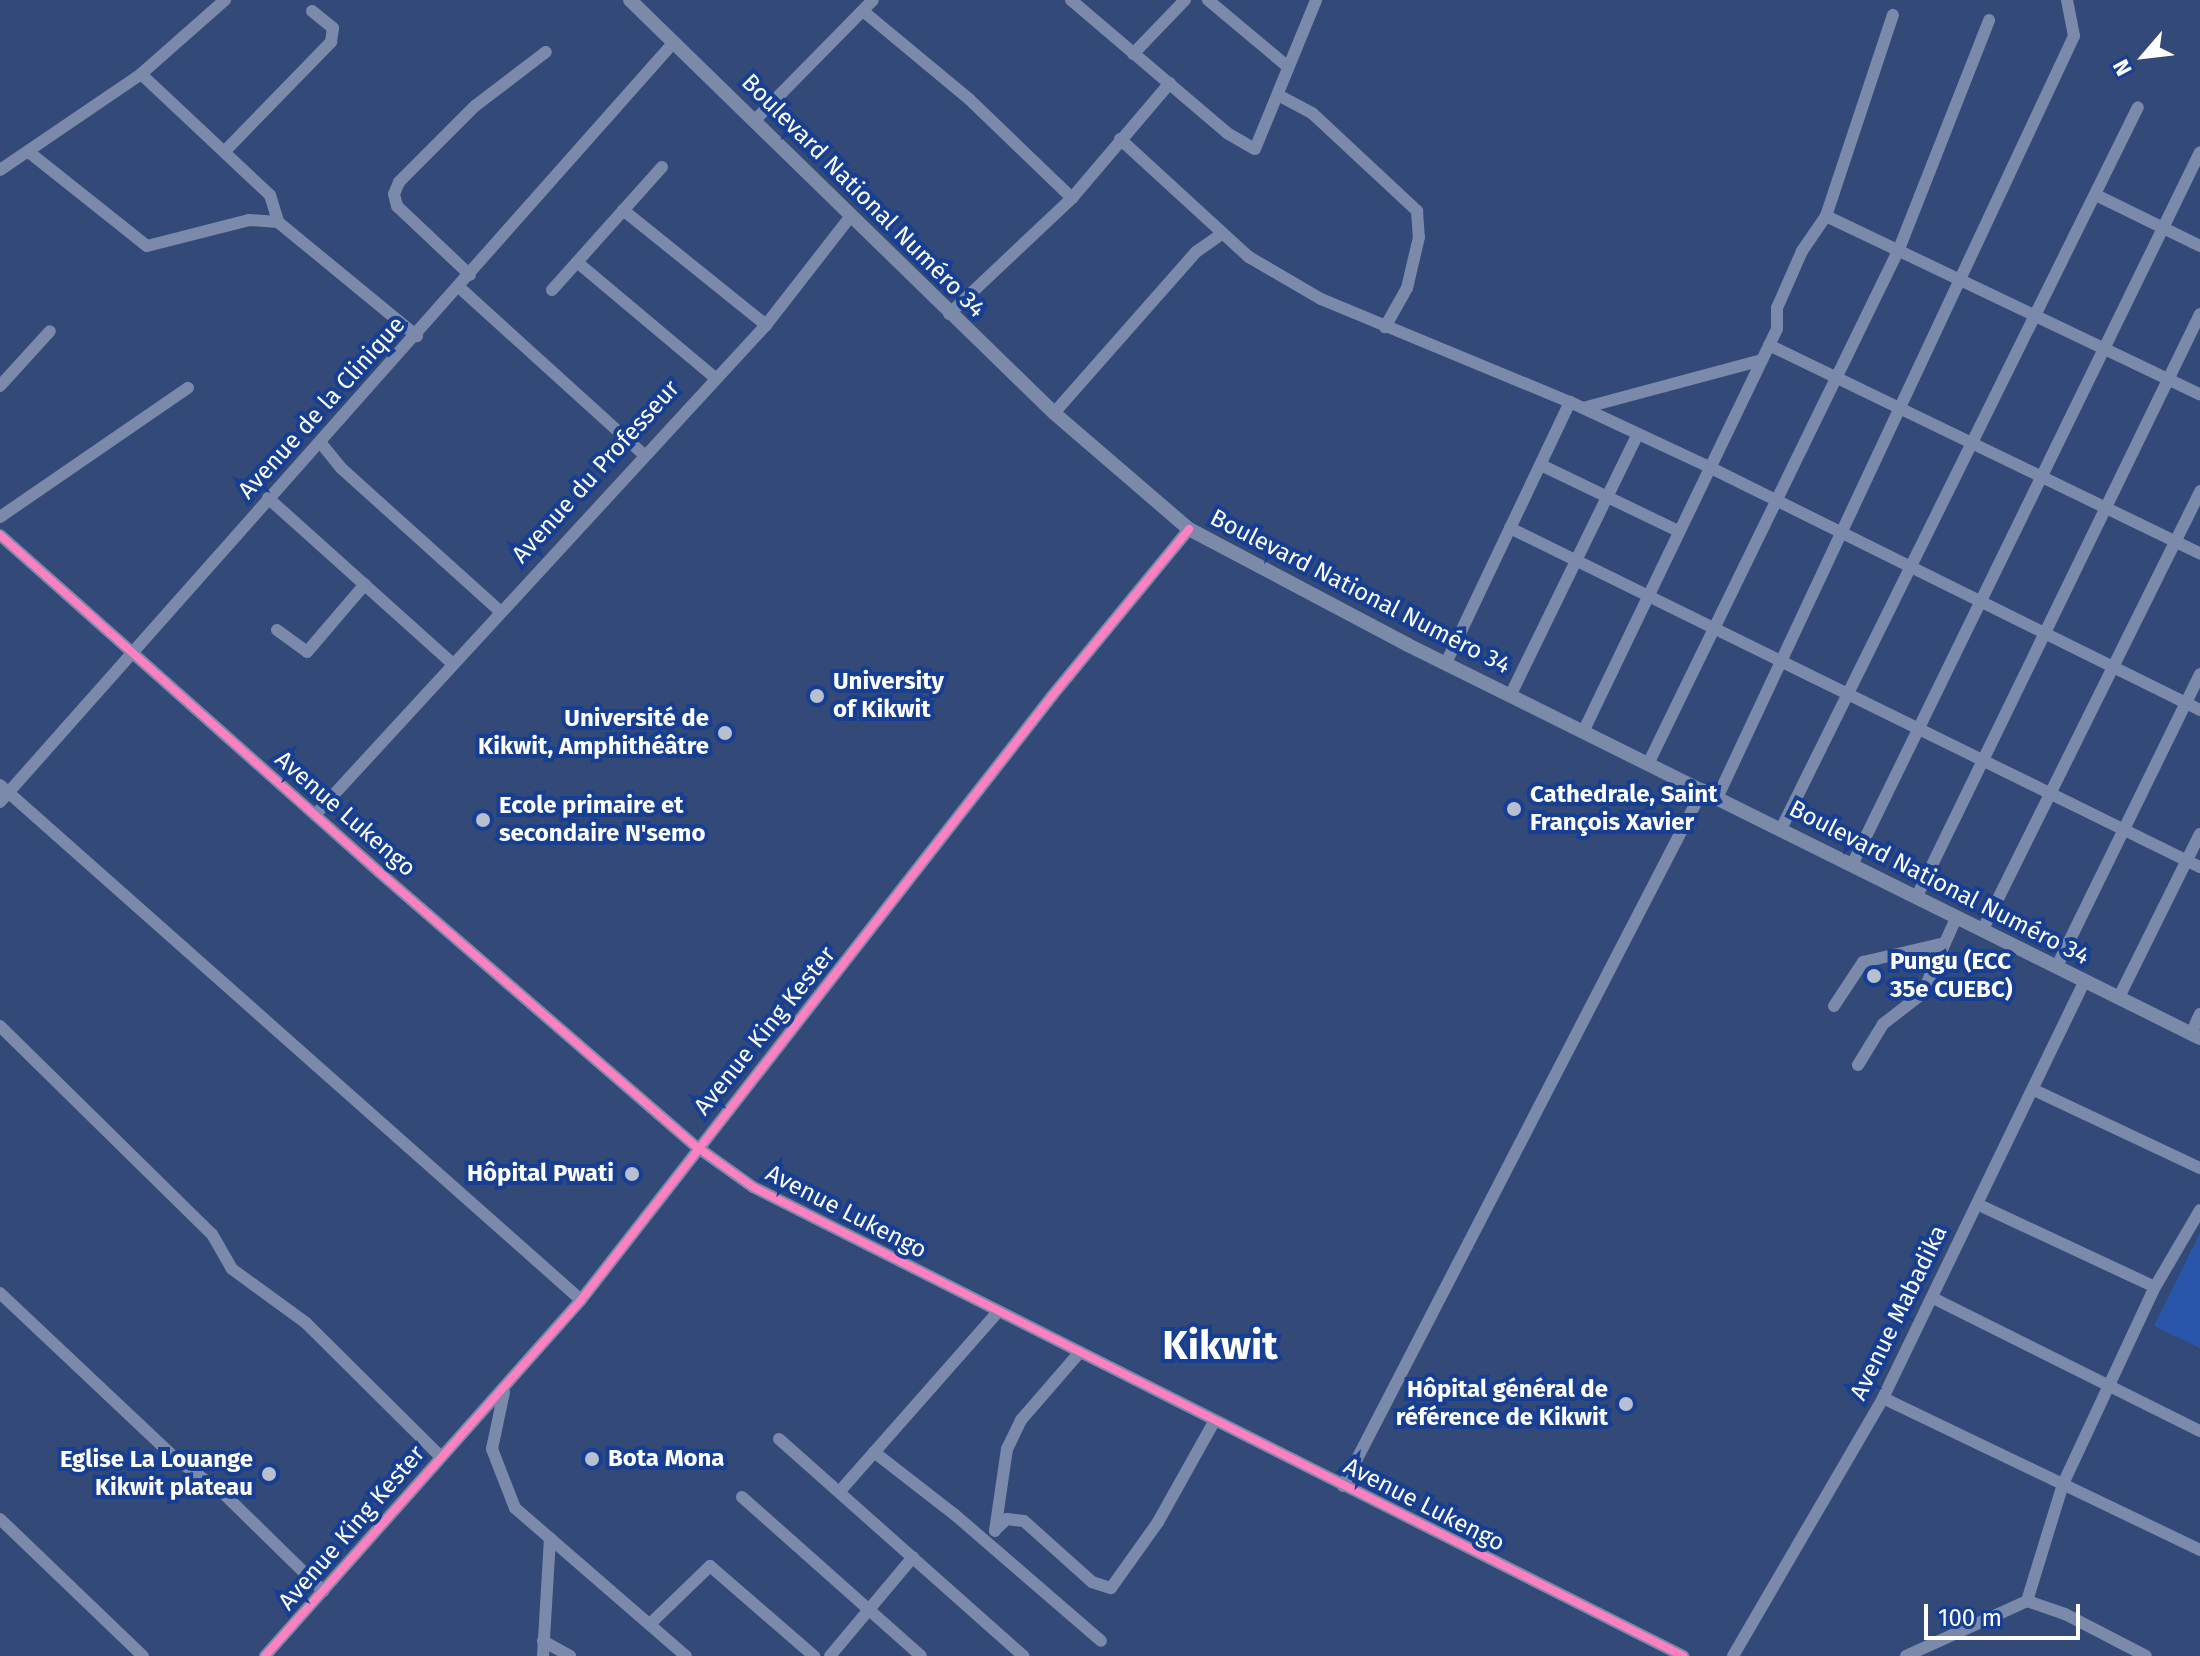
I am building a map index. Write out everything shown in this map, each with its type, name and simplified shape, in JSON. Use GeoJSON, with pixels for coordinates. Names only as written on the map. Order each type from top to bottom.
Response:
{"type":"FeatureCollection","features":[{"type":"Feature","properties":{"kind":"main road","name":"Boulevard National Numéro 34"},"geometry":{"type":"LineString","coordinates":[[634,1],[949,314],[1054,413],[1189,529],[1238,559],[2195,1036]]}},
{"type":"Feature","properties":{"kind":"street"},"geometry":{"type":"LineString","coordinates":[[0,170],[30,153],[141,74],[225,0]]}},
{"type":"Feature","properties":{"kind":"street"},"geometry":{"type":"LineString","coordinates":[[755,120],[873,0]]}},
{"type":"Feature","properties":{"kind":"street"},"geometry":{"type":"LineString","coordinates":[[1071,0],[1133,54],[1255,149],[1316,0]]}},
{"type":"Feature","properties":{"kind":"street"},"geometry":{"type":"LineString","coordinates":[[1133,54],[1185,0]]}},
{"type":"Feature","properties":{"kind":"street"},"geometry":{"type":"LineString","coordinates":[[1208,0],[1287,66]]}},
{"type":"Feature","properties":{"kind":"street"},"geometry":{"type":"LineString","coordinates":[[1718,796],[1779,659],[1902,406],[2074,36],[2067,0]]}},
{"type":"Feature","properties":{"kind":"street"},"geometry":{"type":"LineString","coordinates":[[226,150],[331,42],[333,28],[312,11]]}},
{"type":"Feature","properties":{"kind":"street"},"geometry":{"type":"LineString","coordinates":[[863,11],[969,99],[1072,198]]}},
{"type":"Feature","properties":{"kind":"street"},"geometry":{"type":"LineString","coordinates":[[1584,730],[1707,466],[1769,345],[1783,294],[1826,216],[1893,15]]}},
{"type":"Feature","properties":{"kind":"street"},"geometry":{"type":"LineString","coordinates":[[1649,762],[1779,502],[1899,249],[1989,20]]}},
{"type":"Feature","properties":{"kind":"street","name":"Avenue de la Clinique"},"geometry":{"type":"LineString","coordinates":[[3,793],[133,655],[268,498],[460,288],[674,42]]}},
{"type":"Feature","properties":{"kind":"street"},"geometry":{"type":"LineString","coordinates":[[470,275],[397,206],[394,194],[399,182],[475,106],[546,52]]}},
{"type":"Feature","properties":{"kind":"street"},"geometry":{"type":"LineString","coordinates":[[141,74],[226,150],[270,195],[278,222],[417,336]]}},
{"type":"Feature","properties":{"kind":"street"},"geometry":{"type":"LineString","coordinates":[[949,314],[1072,198],[1170,83]]}},
{"type":"Feature","properties":{"kind":"street"},"geometry":{"type":"LineString","coordinates":[[1278,95],[1312,113],[1417,211],[1419,237],[1407,288],[1385,327]]}},
{"type":"Feature","properties":{"kind":"street"},"geometry":{"type":"LineString","coordinates":[[1781,829],[1851,695],[1971,440],[2098,196],[2138,107]]}},
{"type":"Feature","properties":{"kind":"street"},"geometry":{"type":"LineString","coordinates":[[1120,139],[1249,257],[1321,299],[1583,408],[1707,466],[1840,535],[2200,710]]}},
{"type":"Feature","properties":{"kind":"street"},"geometry":{"type":"LineString","coordinates":[[1852,865],[2200,152]]}},
{"type":"Feature","properties":{"kind":"street"},"geometry":{"type":"LineString","coordinates":[[30,153],[147,246],[249,220],[278,222]]}},
{"type":"Feature","properties":{"kind":"street"},"geometry":{"type":"LineString","coordinates":[[552,290],[662,167]]}},
{"type":"Feature","properties":{"kind":"street"},"geometry":{"type":"LineString","coordinates":[[2098,196],[2200,246]]}},
{"type":"Feature","properties":{"kind":"street"},"geometry":{"type":"LineString","coordinates":[[623,210],[766,325]]}},
{"type":"Feature","properties":{"kind":"street"},"geometry":{"type":"LineString","coordinates":[[1826,216],[2200,394]]}},
{"type":"Feature","properties":{"kind":"street","name":"Avenue du Professeur"},"geometry":{"type":"LineString","coordinates":[[315,815],[368,751],[713,376],[766,325],[850,217]]}},
{"type":"Feature","properties":{"kind":"street"},"geometry":{"type":"LineString","coordinates":[[1054,413],[1196,252],[1222,234]]}},
{"type":"Feature","properties":{"kind":"street"},"geometry":{"type":"LineString","coordinates":[[577,262],[713,376]]}},
{"type":"Feature","properties":{"kind":"street"},"geometry":{"type":"LineString","coordinates":[[460,288],[643,454]]}},
{"type":"Feature","properties":{"kind":"street"},"geometry":{"type":"LineString","coordinates":[[1917,896],[2200,314]]}},
{"type":"Feature","properties":{"kind":"street"},"geometry":{"type":"LineString","coordinates":[[0,386],[50,331]]}},
{"type":"Feature","properties":{"kind":"street"},"geometry":{"type":"LineString","coordinates":[[1769,345],[1902,406],[2200,553]]}},
{"type":"Feature","properties":{"kind":"street"},"geometry":{"type":"LineString","coordinates":[[1583,408],[1759,361]]}},
{"type":"Feature","properties":{"kind":"street"},"geometry":{"type":"LineString","coordinates":[[0,517],[188,388]]}},
{"type":"Feature","properties":{"kind":"street"},"geometry":{"type":"LineString","coordinates":[[1447,661],[1570,402]]}},
{"type":"Feature","properties":{"kind":"street"},"geometry":{"type":"LineString","coordinates":[[1511,694],[1638,434]]}},
{"type":"Feature","properties":{"kind":"street"},"geometry":{"type":"LineString","coordinates":[[320,442],[341,468],[500,611]]}},
{"type":"Feature","properties":{"kind":"street"},"geometry":{"type":"LineString","coordinates":[[1541,465],[1678,531]]}},
{"type":"Feature","properties":{"kind":"street"},"geometry":{"type":"LineString","coordinates":[[1983,929],[2053,794],[2200,491]]}},
{"type":"Feature","properties":{"kind":"street"},"geometry":{"type":"LineString","coordinates":[[268,498],[452,663]]}},
{"type":"Feature","properties":{"kind":"street"},"geometry":{"type":"LineString","coordinates":[[1510,528],[2200,867]]}},
{"type":"Feature","properties":{"kind":"street","name":"Avenue King Kester"},"geometry":{"type":"LineString","coordinates":[[265,1656],[581,1300],[697,1147],[1189,529]]}},
{"type":"Feature","properties":{"kind":"street","name":"Avenue Lukengo"},"geometry":{"type":"LineString","coordinates":[[0,535],[315,815],[697,1147],[789,1209],[1683,1656]]}},
{"type":"Feature","properties":{"kind":"street"},"geometry":{"type":"LineString","coordinates":[[277,630],[307,652],[365,584]]}},
{"type":"Feature","properties":{"kind":"street"},"geometry":{"type":"LineString","coordinates":[[2057,966],[2200,674]]}},
{"type":"Feature","properties":{"kind":"street"},"geometry":{"type":"LineString","coordinates":[[1343,1486],[1703,789]]}},
{"type":"Feature","properties":{"kind":"street"},"geometry":{"type":"LineString","coordinates":[[3,793],[581,1300]]}},
{"type":"Feature","properties":{"kind":"street"},"geometry":{"type":"LineString","coordinates":[[2119,997],[2200,834]]}},
{"type":"Feature","properties":{"kind":"street"},"geometry":{"type":"LineString","coordinates":[[1858,1065],[1883,1024],[1922,994],[1957,916]]}},
{"type":"Feature","properties":{"kind":"street"},"geometry":{"type":"LineString","coordinates":[[1834,1006],[1863,962],[1945,943]]}},
{"type":"Feature","properties":{"kind":"street","name":"Avenue Mabadika"},"geometry":{"type":"LineString","coordinates":[[1733,1656],[1883,1398],[2085,980]]}},
{"type":"Feature","properties":{"kind":"street"},"geometry":{"type":"LineString","coordinates":[[2195,1036],[2200,1014]]}},
{"type":"Feature","properties":{"kind":"street"},"geometry":{"type":"LineString","coordinates":[[0,1026],[212,1234],[232,1269],[273,1294],[306,1323],[441,1457]]}},
{"type":"Feature","properties":{"kind":"street"},"geometry":{"type":"LineString","coordinates":[[2034,1090],[2200,1168]]}},
{"type":"Feature","properties":{"kind":"street"},"geometry":{"type":"LineString","coordinates":[[1977,1204],[2155,1287]]}},
{"type":"Feature","properties":{"kind":"street"},"geometry":{"type":"LineString","coordinates":[[2027,1601],[2063,1484],[2155,1287],[2200,1210]]}},
{"type":"Feature","properties":{"kind":"street"},"geometry":{"type":"LineString","coordinates":[[0,1293],[175,1458],[224,1494],[323,1591]]}},
{"type":"Feature","properties":{"kind":"street"},"geometry":{"type":"LineString","coordinates":[[1933,1298],[2200,1431]]}},
{"type":"Feature","properties":{"kind":"street"},"geometry":{"type":"LineString","coordinates":[[840,1491],[998,1312]]}},
{"type":"Feature","properties":{"kind":"street"},"geometry":{"type":"LineString","coordinates":[[992,1546],[1007,1449],[1021,1420],[1079,1353]]}},
{"type":"Feature","properties":{"kind":"street"},"geometry":{"type":"LineString","coordinates":[[507,1384],[495,1418],[496,1466],[515,1508],[686,1656]]}},
{"type":"Feature","properties":{"kind":"street"},"geometry":{"type":"LineString","coordinates":[[1883,1398],[2200,1550]]}},
{"type":"Feature","properties":{"kind":"street"},"geometry":{"type":"LineString","coordinates":[[995,1530],[1007,1519],[1024,1521],[1092,1582],[1111,1588],[1158,1522],[1214,1422]]}},
{"type":"Feature","properties":{"kind":"street"},"geometry":{"type":"LineString","coordinates":[[779,1439],[1023,1656]]}},
{"type":"Feature","properties":{"kind":"street"},"geometry":{"type":"LineString","coordinates":[[874,1452],[992,1546],[1101,1641]]}},
{"type":"Feature","properties":{"kind":"street"},"geometry":{"type":"LineString","coordinates":[[742,1497],[921,1656]]}},
{"type":"Feature","properties":{"kind":"street"},"geometry":{"type":"LineString","coordinates":[[0,1519],[143,1656]]}},
{"type":"Feature","properties":{"kind":"street"},"geometry":{"type":"LineString","coordinates":[[543,1656],[550,1538]]}},
{"type":"Feature","properties":{"kind":"street"},"geometry":{"type":"LineString","coordinates":[[830,1656],[913,1557]]}},
{"type":"Feature","properties":{"kind":"street"},"geometry":{"type":"LineString","coordinates":[[651,1623],[710,1566],[814,1656]]}},
{"type":"Feature","properties":{"kind":"street"},"geometry":{"type":"LineString","coordinates":[[1906,1656],[2027,1601],[2065,1614],[2146,1656]]}},
{"type":"Feature","properties":{"kind":"street"},"geometry":{"type":"LineString","coordinates":[[543,1641],[570,1656]]}},
{"type":"Feature","properties":{"kind":"shaded area"},"geometry":{"type":"Polygon","coordinates":[[[2200,1233],[2200,1348],[2154,1326],[2200,1233]]]}},
{"type":"Feature","properties":{"kind":"cycle path"},"geometry":{"type":"LineString","coordinates":[[265,1656],[581,1300],[1052,696],[1189,529]]}},
{"type":"Feature","properties":{"kind":"cycle path"},"geometry":{"type":"LineString","coordinates":[[0,535],[379,872],[697,1147],[753,1187],[1683,1656]]}},
{"type":"Feature","properties":{"kind":"place","name":"University of Kikwit"},"geometry":{"type":"Point","coordinates":[817,696]}},
{"type":"Feature","properties":{"kind":"place","name":"Université de Kikwit, Amphithéâtre"},"geometry":{"type":"Point","coordinates":[725,733]}},
{"type":"Feature","properties":{"kind":"place","name":"Cathedrale, Saint François Xavier"},"geometry":{"type":"Point","coordinates":[1514,809]}},
{"type":"Feature","properties":{"kind":"place","name":"Ecole primaire et secondaire N'semo"},"geometry":{"type":"Point","coordinates":[483,820]}},
{"type":"Feature","properties":{"kind":"place","name":"Pungu (ECC 35e CUEBC)"},"geometry":{"type":"Point","coordinates":[1874,976]}},
{"type":"Feature","properties":{"kind":"place","name":"Hôpital Pwati"},"geometry":{"type":"Point","coordinates":[632,1174]}},
{"type":"Feature","properties":{"kind":"place","name":"Hôpital général de référence de Kikwit"},"geometry":{"type":"Point","coordinates":[1626,1404]}},
{"type":"Feature","properties":{"kind":"place","name":"Bota Mona"},"geometry":{"type":"Point","coordinates":[592,1459]}},
{"type":"Feature","properties":{"kind":"place","name":"Eglise La Louange Kikwit plateau"},"geometry":{"type":"Point","coordinates":[269,1474]}},
{"type":"Feature","properties":{"kind":"district","name":"Kikwit"},"geometry":{"type":"Point","coordinates":[1220,1346]}}]}
